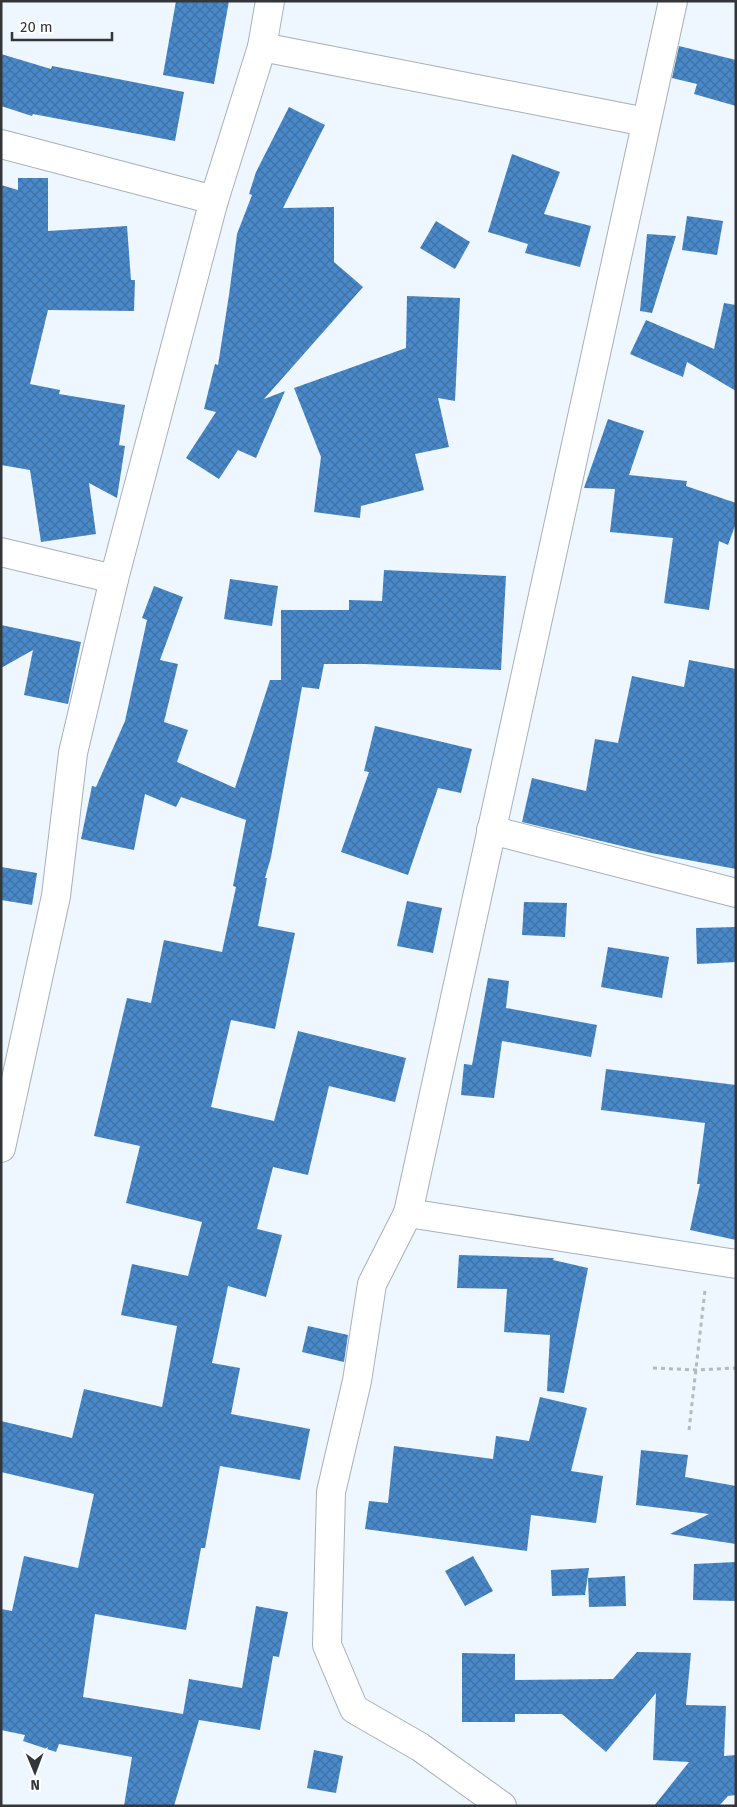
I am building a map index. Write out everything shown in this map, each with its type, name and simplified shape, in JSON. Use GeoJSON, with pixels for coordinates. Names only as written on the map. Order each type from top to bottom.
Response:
{"type":"FeatureCollection","features":[{"type":"Feature","properties":{"kind":"street"},"geometry":{"type":"LineString","coordinates":[[1,1148],[56,896],[73,753],[114,578],[214,200],[262,47],[270,1]]}},
{"type":"Feature","properties":{"kind":"street"},"geometry":{"type":"LineString","coordinates":[[502,1806],[420,1747],[354,1709],[327,1645],[331,1492],[358,1381],[372,1284],[408,1213],[673,1]]}},
{"type":"Feature","properties":{"kind":"street"},"geometry":{"type":"LineString","coordinates":[[262,47],[646,122]]}},
{"type":"Feature","properties":{"kind":"street"},"geometry":{"type":"LineString","coordinates":[[1,144],[214,200]]}},
{"type":"Feature","properties":{"kind":"street"},"geometry":{"type":"LineString","coordinates":[[1,552],[114,578]]}},
{"type":"Feature","properties":{"kind":"street"},"geometry":{"type":"LineString","coordinates":[[491,830],[736,893]]}},
{"type":"Feature","properties":{"kind":"street"},"geometry":{"type":"LineString","coordinates":[[408,1213],[736,1264]]}},
{"type":"Feature","properties":{"kind":"path"},"geometry":{"type":"LineString","coordinates":[[689,1430],[708,1260]]}},
{"type":"Feature","properties":{"kind":"path"},"geometry":{"type":"LineString","coordinates":[[653,1368],[696,1370],[736,1368]]}},
{"type":"Feature","properties":{"kind":"building"},"geometry":{"type":"Polygon","coordinates":[[[176,1],[229,1],[214,84],[163,75],[176,1]]]}},
{"type":"Feature","properties":{"kind":"building"},"geometry":{"type":"Polygon","coordinates":[[[679,46],[736,60],[736,106],[694,94],[697,84],[672,78],[679,46]]]}},
{"type":"Feature","properties":{"kind":"building"},"geometry":{"type":"Polygon","coordinates":[[[1,54],[51,69],[52,66],[184,92],[175,141],[33,114],[32,116],[1,106],[1,54]]]}},
{"type":"Feature","properties":{"kind":"building"},"geometry":{"type":"Polygon","coordinates":[[[289,107],[325,125],[283,208],[334,207],[334,262],[363,287],[264,399],[285,391],[256,458],[238,450],[219,479],[186,458],[216,412],[204,409],[215,364],[218,365],[237,234],[252,195],[249,194],[256,172],[289,107]]]}},
{"type":"Feature","properties":{"kind":"building"},"geometry":{"type":"Polygon","coordinates":[[[512,154],[560,172],[544,214],[591,226],[580,267],[525,253],[528,244],[488,232],[512,154]]]}},
{"type":"Feature","properties":{"kind":"building"},"geometry":{"type":"Polygon","coordinates":[[[18,178],[48,178],[48,231],[127,226],[131,280],[135,280],[134,311],[48,310],[30,384],[60,390],[59,394],[125,405],[119,445],[125,446],[117,498],[89,483],[96,534],[41,542],[30,470],[1,465],[1,185],[18,190],[18,178]]]}},
{"type":"Feature","properties":{"kind":"building"},"geometry":{"type":"Polygon","coordinates":[[[687,216],[723,221],[717,255],[682,250],[687,216]]]}},
{"type":"Feature","properties":{"kind":"building"},"geometry":{"type":"Polygon","coordinates":[[[436,221],[470,242],[455,269],[420,248],[436,221]]]}},
{"type":"Feature","properties":{"kind":"building"},"geometry":{"type":"Polygon","coordinates":[[[647,234],[676,236],[652,313],[640,311],[647,234]]]}},
{"type":"Feature","properties":{"kind":"building"},"geometry":{"type":"Polygon","coordinates":[[[407,296],[460,298],[455,401],[438,398],[449,447],[415,454],[424,490],[361,506],[360,518],[314,512],[321,457],[294,388],[406,348],[407,296]]]}},
{"type":"Feature","properties":{"kind":"building"},"geometry":{"type":"Polygon","coordinates":[[[724,303],[736,305],[736,391],[687,362],[683,377],[630,354],[646,320],[714,349],[724,303]]]}},
{"type":"Feature","properties":{"kind":"building"},"geometry":{"type":"Polygon","coordinates":[[[608,419],[644,431],[629,475],[687,481],[686,486],[736,503],[736,523],[728,545],[719,541],[709,610],[664,603],[673,538],[610,532],[615,489],[584,488],[608,419]]]}},
{"type":"Feature","properties":{"kind":"building"},"geometry":{"type":"Polygon","coordinates":[[[384,570],[506,576],[501,670],[324,664],[319,689],[302,687],[271,857],[265,878],[267,878],[258,926],[295,933],[275,1029],[231,1020],[211,1107],[274,1121],[298,1031],[406,1058],[395,1102],[329,1086],[308,1175],[273,1167],[257,1229],[282,1235],[266,1297],[228,1286],[212,1363],[240,1368],[231,1414],[310,1429],[300,1480],[220,1466],[205,1548],[201,1548],[186,1630],[95,1614],[83,1697],[183,1714],[189,1679],[242,1688],[256,1606],[288,1612],[279,1657],[273,1656],[260,1730],[199,1720],[174,1806],[124,1806],[132,1757],[59,1744],[56,1752],[23,1741],[25,1735],[1,1730],[1,1609],[12,1611],[24,1556],[78,1568],[94,1494],[1,1472],[1,1421],[72,1438],[84,1389],[162,1407],[177,1326],[121,1315],[132,1264],[188,1276],[202,1222],[126,1203],[140,1146],[94,1136],[127,998],[151,1003],[164,940],[222,952],[236,887],[233,886],[246,820],[181,797],[176,807],[145,794],[134,850],[81,839],[92,786],[96,787],[125,721],[147,620],[142,618],[154,586],[183,597],[160,660],[178,664],[164,722],[188,730],[177,762],[235,788],[270,680],[281,680],[281,610],[349,610],[349,600],[382,601],[384,570]]]}},
{"type":"Feature","properties":{"kind":"building"},"geometry":{"type":"Polygon","coordinates":[[[230,579],[278,586],[272,626],[224,619],[230,579]]]}},
{"type":"Feature","properties":{"kind":"building"},"geometry":{"type":"Polygon","coordinates":[[[1,625],[81,642],[68,704],[24,695],[33,650],[1,668],[1,625]]]}},
{"type":"Feature","properties":{"kind":"building"},"geometry":{"type":"Polygon","coordinates":[[[689,660],[736,669],[736,869],[651,853],[522,822],[532,778],[586,791],[595,739],[618,743],[632,676],[684,687],[689,660]]]}},
{"type":"Feature","properties":{"kind":"building"},"geometry":{"type":"Polygon","coordinates":[[[375,726],[472,749],[461,793],[438,788],[408,875],[341,852],[369,772],[364,771],[375,726]]]}},
{"type":"Feature","properties":{"kind":"building"},"geometry":{"type":"Polygon","coordinates":[[[1,867],[37,873],[32,905],[1,900],[1,867]]]}},
{"type":"Feature","properties":{"kind":"building"},"geometry":{"type":"Polygon","coordinates":[[[407,901],[442,908],[433,953],[397,946],[407,901]]]}},
{"type":"Feature","properties":{"kind":"building"},"geometry":{"type":"Polygon","coordinates":[[[524,902],[567,903],[565,937],[522,935],[524,902]]]}},
{"type":"Feature","properties":{"kind":"building"},"geometry":{"type":"Polygon","coordinates":[[[736,927],[736,962],[697,964],[696,928],[736,927]]]}},
{"type":"Feature","properties":{"kind":"building"},"geometry":{"type":"Polygon","coordinates":[[[608,947],[669,957],[662,998],[601,987],[608,947]]]}},
{"type":"Feature","properties":{"kind":"building"},"geometry":{"type":"Polygon","coordinates":[[[488,978],[509,981],[506,1008],[597,1025],[591,1057],[502,1041],[494,1098],[461,1095],[464,1064],[472,1065],[488,978]]]}},
{"type":"Feature","properties":{"kind":"building"},"geometry":{"type":"Polygon","coordinates":[[[606,1069],[736,1085],[736,1240],[690,1230],[700,1184],[697,1184],[705,1123],[601,1110],[606,1069]]]}},
{"type":"Feature","properties":{"kind":"building"},"geometry":{"type":"Polygon","coordinates":[[[459,1255],[554,1258],[553,1260],[588,1268],[564,1393],[547,1391],[550,1335],[504,1332],[507,1289],[457,1288],[459,1255]]]}},
{"type":"Feature","properties":{"kind":"building"},"geometry":{"type":"Polygon","coordinates":[[[308,1326],[348,1335],[344,1362],[302,1352],[308,1326]]]}},
{"type":"Feature","properties":{"kind":"building"},"geometry":{"type":"Polygon","coordinates":[[[540,1397],[587,1408],[571,1471],[603,1476],[596,1523],[531,1515],[527,1551],[365,1529],[369,1501],[388,1503],[394,1446],[493,1459],[496,1436],[529,1441],[540,1397]]]}},
{"type":"Feature","properties":{"kind":"building"},"geometry":{"type":"Polygon","coordinates":[[[641,1450],[688,1455],[685,1477],[736,1486],[736,1544],[670,1534],[709,1514],[636,1505],[641,1450]]]}},
{"type":"Feature","properties":{"kind":"building"},"geometry":{"type":"Polygon","coordinates":[[[473,1556],[493,1591],[465,1606],[445,1571],[473,1556]]]}},
{"type":"Feature","properties":{"kind":"building"},"geometry":{"type":"Polygon","coordinates":[[[736,1562],[736,1601],[693,1600],[694,1564],[736,1562]]]}},
{"type":"Feature","properties":{"kind":"building"},"geometry":{"type":"Polygon","coordinates":[[[589,1568],[585,1595],[552,1596],[551,1570],[589,1568]]]}},
{"type":"Feature","properties":{"kind":"building"},"geometry":{"type":"Polygon","coordinates":[[[625,1576],[626,1606],[589,1607],[588,1578],[625,1576]]]}},
{"type":"Feature","properties":{"kind":"building"},"geometry":{"type":"Polygon","coordinates":[[[637,1652],[691,1653],[686,1705],[726,1706],[724,1756],[736,1755],[736,1795],[728,1796],[719,1806],[654,1806],[689,1762],[653,1760],[656,1693],[606,1752],[562,1714],[515,1714],[515,1722],[462,1722],[462,1653],[515,1654],[515,1680],[613,1679],[637,1652]]]}},
{"type":"Feature","properties":{"kind":"building"},"geometry":{"type":"Polygon","coordinates":[[[314,1750],[343,1756],[336,1793],[307,1788],[314,1750]]]}}]}
